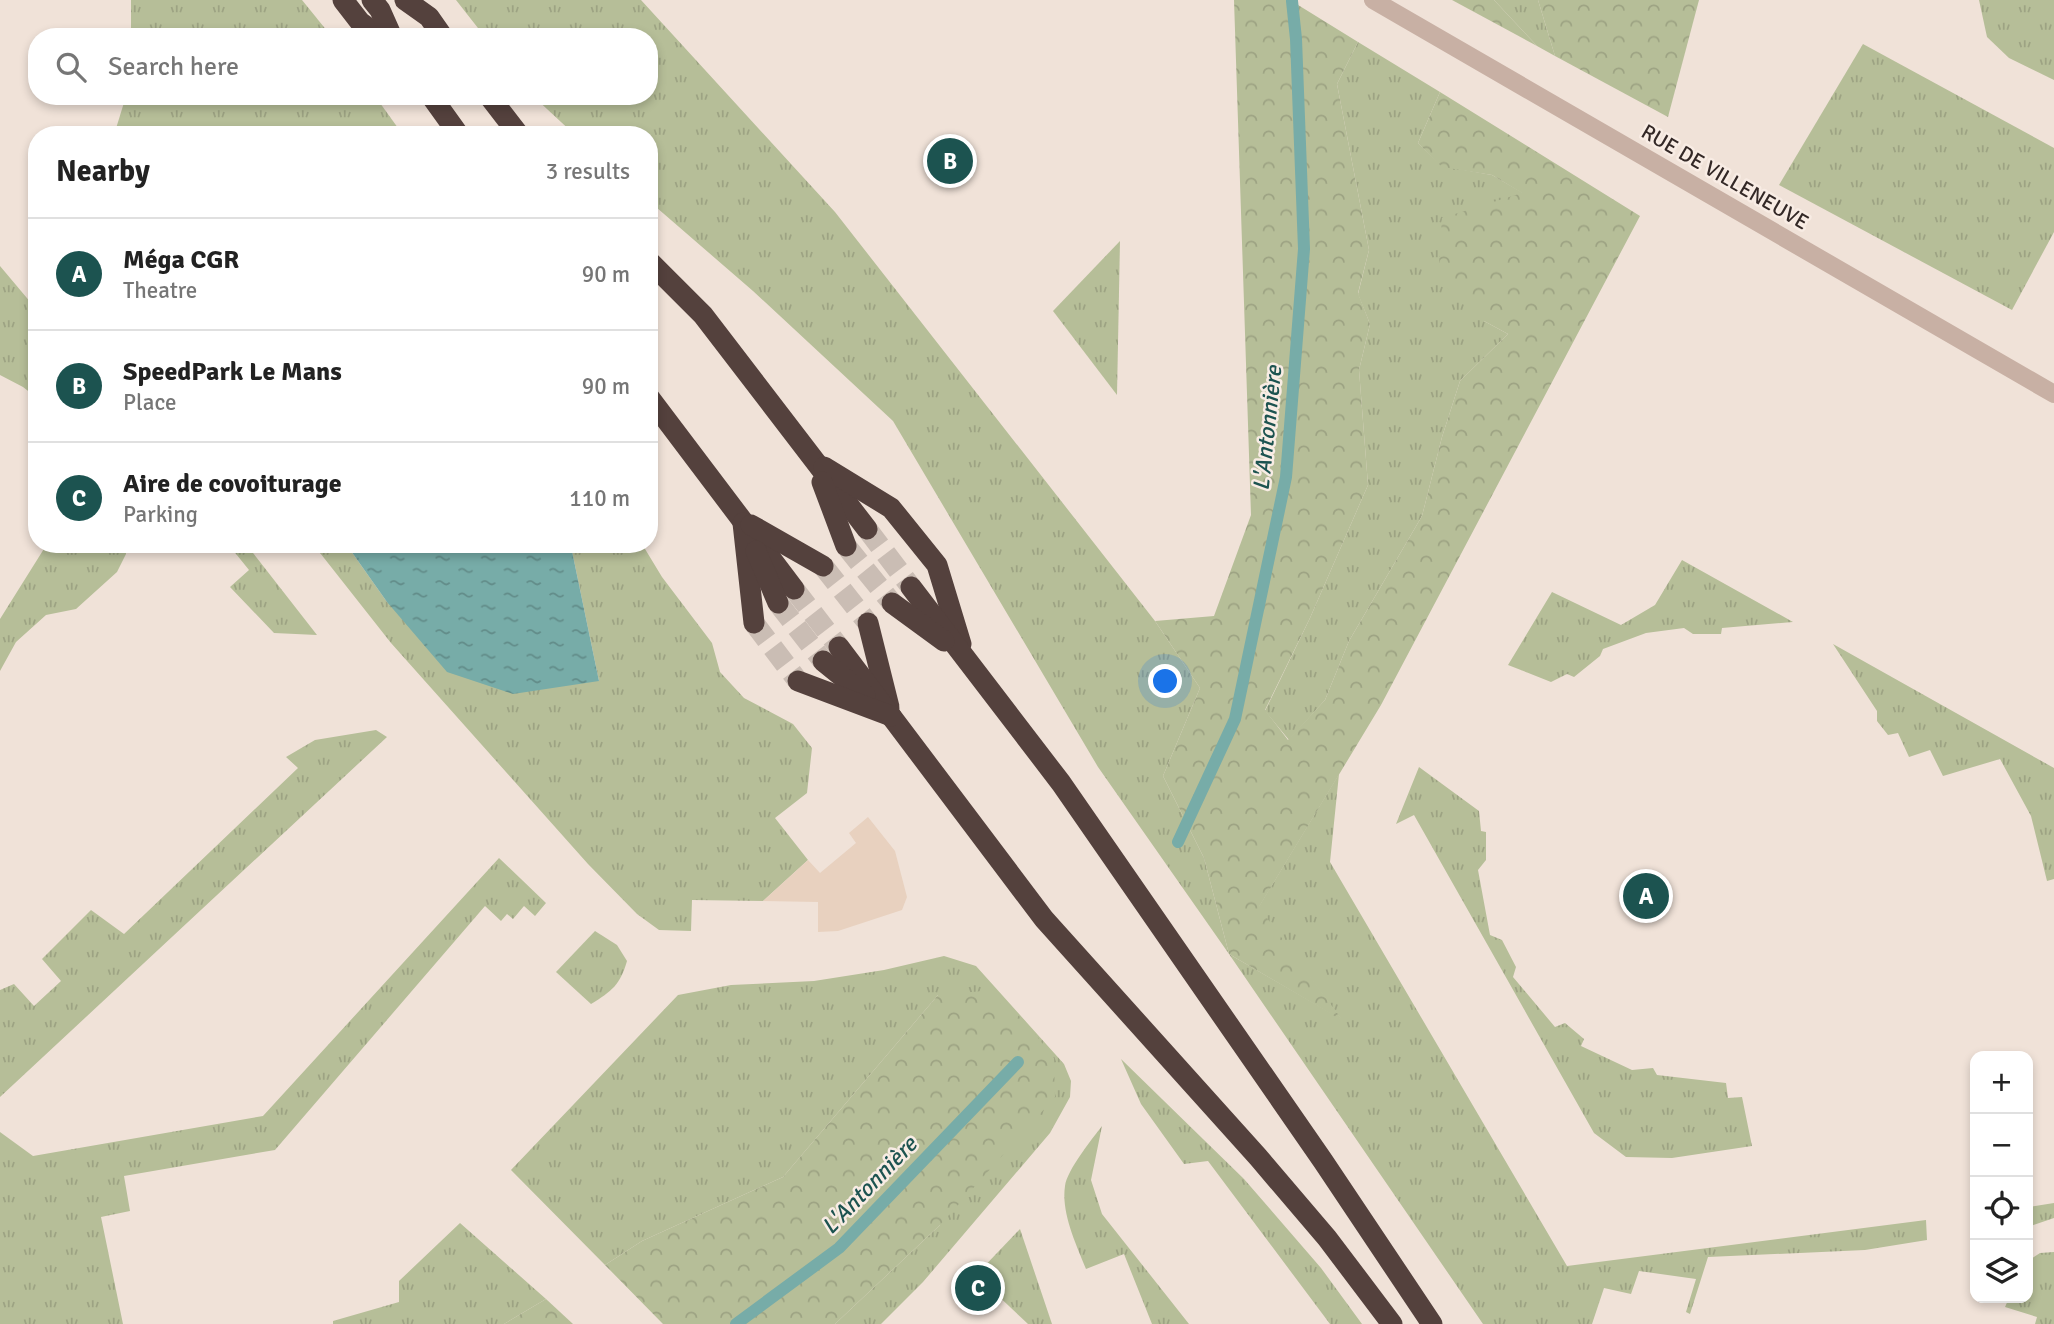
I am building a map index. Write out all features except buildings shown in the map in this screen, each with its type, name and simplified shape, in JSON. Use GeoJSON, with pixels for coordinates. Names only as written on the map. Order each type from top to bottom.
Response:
{"type":"FeatureCollection","features":[{"type":"Feature","properties":{"kind":"highway"},"geometry":{"type":"LineString","coordinates":[[343,0],[368,28]]}},
{"type":"Feature","properties":{"kind":"highway"},"geometry":{"type":"LineString","coordinates":[[372,0],[388,28]]}},
{"type":"Feature","properties":{"kind":"highway"},"geometry":{"type":"LineString","coordinates":[[405,0],[426,9],[438,28]]}},
{"type":"Feature","properties":{"kind":"highway"},"geometry":{"type":"LineString","coordinates":[[437,105],[453,126]]}},
{"type":"Feature","properties":{"kind":"highway"},"geometry":{"type":"LineString","coordinates":[[496,105],[512,126]]}},
{"type":"Feature","properties":{"kind":"highway"},"geometry":{"type":"LineString","coordinates":[[658,270],[703,315],[867,529]]}},
{"type":"Feature","properties":{"kind":"highway"},"geometry":{"type":"LineString","coordinates":[[658,409],[794,589]]}},
{"type":"Feature","properties":{"kind":"highway"},"geometry":{"type":"LineString","coordinates":[[814,460],[846,546]]}},
{"type":"Feature","properties":{"kind":"highway"},"geometry":{"type":"LineString","coordinates":[[814,460],[891,508],[937,565],[965,657]]}},
{"type":"Feature","properties":{"kind":"highway"},"geometry":{"type":"LineString","coordinates":[[743,521],[823,566]]}},
{"type":"Feature","properties":{"kind":"highway"},"geometry":{"type":"LineString","coordinates":[[743,521],[778,603]]}},
{"type":"Feature","properties":{"kind":"highway"},"geometry":{"type":"LineString","coordinates":[[743,521],[754,623]]}},
{"type":"Feature","properties":{"kind":"highway"},"geometry":{"type":"LineString","coordinates":[[911,587],[1061,783],[1432,1324]]}},
{"type":"Feature","properties":{"kind":"highway"},"geometry":{"type":"LineString","coordinates":[[892,603],[965,657]]}},
{"type":"Feature","properties":{"kind":"highway"},"geometry":{"type":"LineString","coordinates":[[867,624],[891,716]]}},
{"type":"Feature","properties":{"kind":"highway"},"geometry":{"type":"LineString","coordinates":[[831,654],[891,716],[1044,919],[1266,1167],[1327,1238],[1392,1324]]}},
{"type":"Feature","properties":{"kind":"highway"},"geometry":{"type":"LineString","coordinates":[[799,681],[891,716]]}},
{"type":"Feature","properties":{"kind":"street","name":"RUE DE VILLENEUVE"},"geometry":{"type":"LineString","coordinates":[[1373,0],[2054,394]]}},
{"type":"Feature","properties":{"kind":"green space"},"geometry":{"type":"Polygon","coordinates":[[[131,0],[302,0],[325,28],[131,28],[131,0]]]}},
{"type":"Feature","properties":{"kind":"green space"},"geometry":{"type":"Polygon","coordinates":[[[456,0],[641,0],[835,212],[1155,621],[1200,688],[1163,776],[1204,858],[1229,954],[1098,767],[893,421],[753,291],[658,209],[658,126],[565,126],[543,105],[658,105],[658,28],[478,28],[456,0]]]}},
{"type":"Feature","properties":{"kind":"green space"},"geometry":{"type":"Polygon","coordinates":[[[1234,0],[1290,0],[1358,42],[1337,84],[1369,250],[1358,293],[1370,324],[1359,370],[1368,485],[1310,618],[1265,710],[1288,740],[1325,700],[1349,641],[1422,516],[1442,437],[1460,381],[1508,334],[1484,321],[1438,280],[1442,218],[1522,193],[1492,175],[1442,167],[1418,143],[1440,92],[1640,216],[1381,705],[1259,907],[1343,1021],[1229,954],[1204,858],[1163,776],[1200,688],[1155,621],[1214,616],[1251,515],[1234,0]]]}},
{"type":"Feature","properties":{"kind":"green space"},"geometry":{"type":"Polygon","coordinates":[[[1452,0],[1494,0],[1537,46],[1452,0]]]}},
{"type":"Feature","properties":{"kind":"green space"},"geometry":{"type":"Polygon","coordinates":[[[1494,0],[1538,0],[1555,56],[1537,46],[1494,0]]]}},
{"type":"Feature","properties":{"kind":"green space"},"geometry":{"type":"Polygon","coordinates":[[[1538,0],[1699,0],[1668,117],[1555,56],[1538,0]]]}},
{"type":"Feature","properties":{"kind":"green space"},"geometry":{"type":"Polygon","coordinates":[[[1979,0],[2054,0],[2054,80],[2009,58],[1987,37],[1979,0]]]}},
{"type":"Feature","properties":{"kind":"green space"},"geometry":{"type":"Polygon","coordinates":[[[1358,42],[1440,92],[1418,143],[1442,166],[1492,175],[1523,193],[1484,321],[1508,334],[1460,381],[1442,437],[1422,516],[1349,641],[1325,700],[1289,740],[1265,711],[1310,618],[1368,485],[1359,370],[1370,324],[1358,294],[1369,250],[1337,84],[1358,42]]]}},
{"type":"Feature","properties":{"kind":"green space"},"geometry":{"type":"Polygon","coordinates":[[[1863,44],[2054,148],[2054,232],[2012,310],[1779,185],[1863,44]]]}},
{"type":"Feature","properties":{"kind":"green space"},"geometry":{"type":"Polygon","coordinates":[[[123,105],[381,105],[397,126],[117,126],[123,105]]]}},
{"type":"Feature","properties":{"kind":"green space"},"geometry":{"type":"Polygon","coordinates":[[[1120,241],[1117,395],[1053,311],[1120,241]]]}},
{"type":"Feature","properties":{"kind":"green space"},"geometry":{"type":"Polygon","coordinates":[[[0,266],[28,299],[28,391],[0,375],[0,266]]]}},
{"type":"Feature","properties":{"kind":"green space"},"geometry":{"type":"Polygon","coordinates":[[[41,553],[126,553],[117,572],[76,609],[46,615],[16,642],[0,671],[0,619],[41,553]]]}},
{"type":"Feature","properties":{"kind":"green space"},"geometry":{"type":"Polygon","coordinates":[[[235,553],[253,553],[317,635],[274,633],[230,587],[249,570],[235,553]]]}},
{"type":"Feature","properties":{"kind":"green space"},"geometry":{"type":"Polygon","coordinates":[[[320,553],[352,553],[387,602],[599,681],[572,553],[647,553],[662,577],[712,643],[720,672],[744,698],[793,724],[812,748],[807,793],[775,818],[808,860],[763,901],[692,900],[691,931],[659,930],[637,914],[588,864],[391,643],[320,553]]]}},
{"type":"Feature","properties":{"kind":"green space"},"geometry":{"type":"Polygon","coordinates":[[[1682,560],[1793,622],[1722,628],[1721,634],[1693,634],[1684,628],[1646,633],[1603,649],[1600,656],[1574,677],[1567,674],[1551,682],[1508,665],[1552,592],[1621,625],[1655,605],[1682,560]]]}},
{"type":"Feature","properties":{"kind":"green space"},"geometry":{"type":"Polygon","coordinates":[[[1833,644],[2054,768],[2054,879],[2047,881],[2031,816],[2000,759],[1943,776],[1930,750],[1909,757],[1898,733],[1888,735],[1877,721],[1877,711],[1833,644]]]}},
{"type":"Feature","properties":{"kind":"green space"},"geometry":{"type":"Polygon","coordinates":[[[376,730],[387,737],[0,1097],[0,990],[14,984],[34,1006],[61,981],[42,959],[91,910],[124,934],[298,768],[286,757],[315,740],[376,730]]]}},
{"type":"Feature","properties":{"kind":"green space"},"geometry":{"type":"Polygon","coordinates":[[[1419,767],[1479,811],[1481,831],[1486,832],[1486,860],[1478,870],[1490,935],[1502,940],[1516,967],[1513,977],[1555,1027],[1565,1023],[1584,1039],[1581,1046],[1632,1070],[1653,1068],[1657,1075],[1726,1083],[1728,1098],[1742,1097],[1752,1146],[1672,1158],[1626,1157],[1594,1133],[1414,815],[1396,824],[1419,767]]]}},
{"type":"Feature","properties":{"kind":"green space"},"geometry":{"type":"Polygon","coordinates":[[[1339,774],[1330,862],[1567,1266],[1926,1220],[1927,1240],[1865,1250],[1708,1257],[1690,1314],[1686,1312],[1696,1279],[1639,1271],[1631,1294],[1604,1288],[1592,1324],[1483,1324],[1229,954],[1341,1019],[1258,908],[1339,774]]]}},
{"type":"Feature","properties":{"kind":"green space"},"geometry":{"type":"Polygon","coordinates":[[[499,858],[546,903],[535,916],[524,906],[513,919],[507,914],[501,921],[485,906],[275,1150],[124,1176],[130,1211],[101,1217],[123,1324],[0,1324],[0,1132],[33,1156],[263,1116],[499,858]]]}},
{"type":"Feature","properties":{"kind":"green space"},"geometry":{"type":"Polygon","coordinates":[[[595,931],[617,945],[627,961],[614,987],[591,1004],[556,972],[595,931]]]}},
{"type":"Feature","properties":{"kind":"green space"},"geometry":{"type":"Polygon","coordinates":[[[944,956],[976,966],[1064,1064],[1071,1081],[1070,1097],[1050,1133],[923,1282],[881,1324],[835,1324],[940,1225],[938,995],[783,1177],[642,1241],[605,1265],[511,1170],[678,995],[731,985],[814,981],[884,970],[944,956]]]}},
{"type":"Feature","properties":{"kind":"green space"},"geometry":{"type":"Polygon","coordinates":[[[983,991],[1023,1019],[1054,1058],[1055,1097],[940,1225],[835,1324],[663,1324],[605,1265],[642,1241],[783,1177],[938,995],[983,991]]]}},
{"type":"Feature","properties":{"kind":"green space"},"geometry":{"type":"Polygon","coordinates":[[[1121,1059],[1244,1179],[1321,1268],[1362,1324],[1330,1324],[1208,1161],[1184,1164],[1141,1104],[1121,1059]]]}},
{"type":"Feature","properties":{"kind":"green space"},"geometry":{"type":"Polygon","coordinates":[[[1102,1126],[1091,1180],[1102,1214],[1189,1324],[1152,1324],[1124,1254],[1086,1269],[1067,1218],[1065,1186],[1075,1163],[1102,1126]]]}},
{"type":"Feature","properties":{"kind":"green space"},"geometry":{"type":"Polygon","coordinates":[[[2054,1203],[2054,1218],[2033,1225],[2033,1206],[2054,1203]]]}},
{"type":"Feature","properties":{"kind":"green space"},"geometry":{"type":"Polygon","coordinates":[[[460,1223],[546,1299],[504,1324],[333,1324],[333,1321],[399,1302],[399,1281],[460,1223]]]}},
{"type":"Feature","properties":{"kind":"green space"},"geometry":{"type":"Polygon","coordinates":[[[1020,1229],[1052,1324],[1028,1324],[976,1275],[1020,1229]]]}},
{"type":"Feature","properties":{"kind":"green space"},"geometry":{"type":"Polygon","coordinates":[[[2054,1252],[2054,1324],[2035,1324],[2037,1317],[2005,1307],[2007,1303],[2033,1303],[2033,1258],[2040,1253],[2054,1252]]]}},
{"type":"Feature","properties":{"kind":"green space"},"geometry":{"type":"Polygon","coordinates":[[[546,1299],[573,1324],[504,1324],[546,1299]]]}},
{"type":"Feature","properties":{"kind":"shaded area"},"geometry":{"type":"Polygon","coordinates":[[[868,817],[895,851],[907,897],[902,910],[838,931],[818,932],[818,902],[763,901],[808,860],[820,873],[856,843],[849,833],[868,817]]]}},
{"type":"Feature","properties":{"kind":"water"},"geometry":{"type":"Polygon","coordinates":[[[352,553],[572,553],[599,681],[513,694],[447,672],[387,602],[352,553]]]}},
{"type":"Feature","properties":{"kind":"waterway","name":"L'Antonnière"},"geometry":{"type":"LineString","coordinates":[[1178,842],[1235,719],[1286,477],[1304,249],[1296,39],[1292,1]]}},
{"type":"Feature","properties":{"kind":"waterway","name":"L'Antonnière"},"geometry":{"type":"LineString","coordinates":[[736,1324],[839,1248],[1018,1062]]}},
{"type":"Feature","properties":{"kind":"tunnel"},"geometry":{"type":"LineString","coordinates":[[867,529],[911,587]]}},
{"type":"Feature","properties":{"kind":"tunnel"},"geometry":{"type":"LineString","coordinates":[[846,546],[892,603]]}},
{"type":"Feature","properties":{"kind":"tunnel"},"geometry":{"type":"LineString","coordinates":[[823,566],[868,623]]}},
{"type":"Feature","properties":{"kind":"tunnel"},"geometry":{"type":"LineString","coordinates":[[794,589],[839,647]]}},
{"type":"Feature","properties":{"kind":"tunnel"},"geometry":{"type":"LineString","coordinates":[[778,603],[823,661]]}},
{"type":"Feature","properties":{"kind":"tunnel"},"geometry":{"type":"LineString","coordinates":[[754,623],[798,681]]}},
{"type":"Feature","properties":{"kind":"place","name":"SpeedPark Le Mans"},"geometry":{"type":"Point","coordinates":[950,161]}},
{"type":"Feature","properties":{"kind":"place","name":"Méga CGR"},"geometry":{"type":"Point","coordinates":[1646,896]}},
{"type":"Feature","properties":{"kind":"place","name":"Aire de covoiturage"},"geometry":{"type":"Point","coordinates":[978,1288]}}]}
